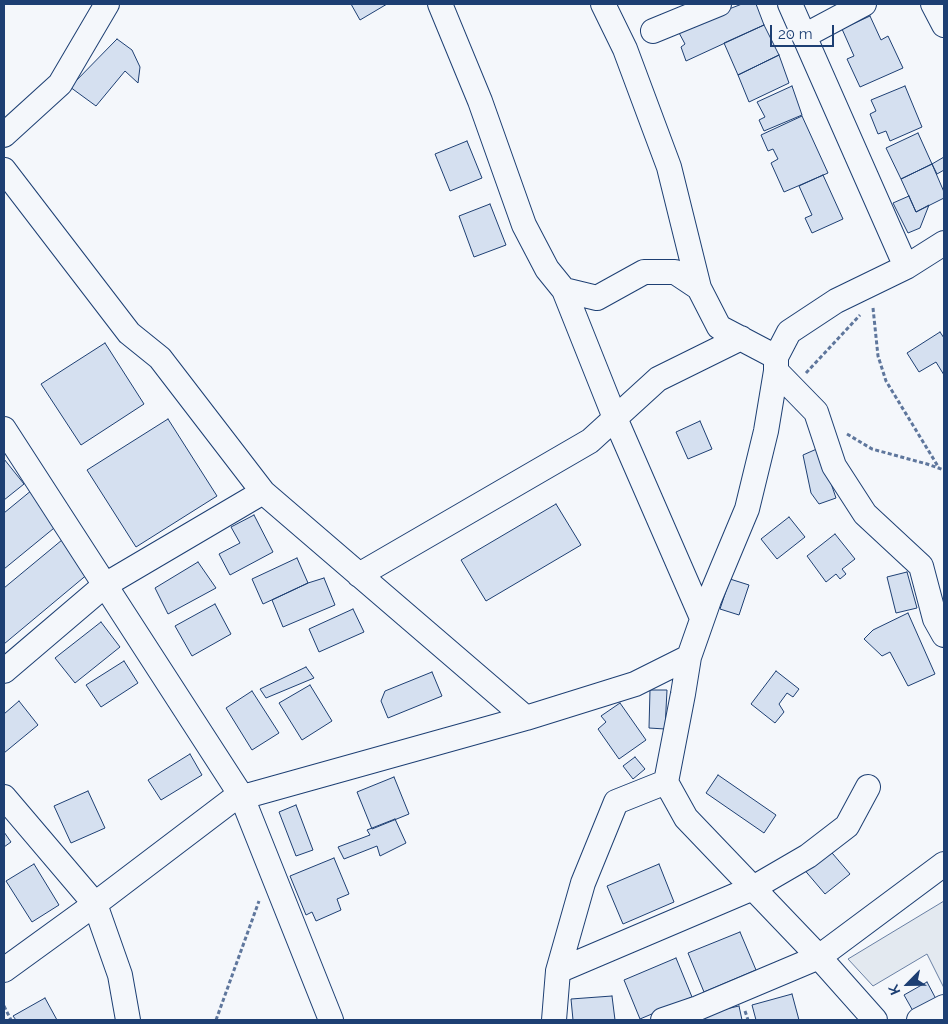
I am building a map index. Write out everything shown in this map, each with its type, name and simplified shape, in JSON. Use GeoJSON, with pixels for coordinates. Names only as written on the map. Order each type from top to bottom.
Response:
{"type":"FeatureCollection","features":[{"type":"Feature","properties":{"kind":"street"},"geometry":{"type":"LineString","coordinates":[[4,135],[60,84],[107,4]]}},
{"type":"Feature","properties":{"kind":"street"},"geometry":{"type":"LineString","coordinates":[[440,4],[480,101],[524,225],[547,270],[564,290],[615,418],[702,618]]}},
{"type":"Feature","properties":{"kind":"street"},"geometry":{"type":"LineString","coordinates":[[603,4],[624,49],[669,167],[699,288],[719,326],[741,338],[776,364],[792,388],[816,412],[834,466],[865,514],[921,566],[935,620],[944,635]]}},
{"type":"Feature","properties":{"kind":"street"},"geometry":{"type":"LineString","coordinates":[[653,31],[719,4]]}},
{"type":"Feature","properties":{"kind":"street"},"geometry":{"type":"LineString","coordinates":[[790,4],[906,267]]}},
{"type":"Feature","properties":{"kind":"street"},"geometry":{"type":"LineString","coordinates":[[804,36],[864,4]]}},
{"type":"Feature","properties":{"kind":"street"},"geometry":{"type":"LineString","coordinates":[[933,4],[944,25]]}},
{"type":"Feature","properties":{"kind":"street"},"geometry":{"type":"LineString","coordinates":[[4,170],[129,333],[160,358],[263,492],[526,718]]}},
{"type":"Feature","properties":{"kind":"street"},"geometry":{"type":"LineString","coordinates":[[875,1020],[819,957],[686,818],[666,782],[688,657],[747,509],[766,431],[776,364],[789,332],[836,301],[906,267],[944,244]]}},
{"type":"Feature","properties":{"kind":"street"},"geometry":{"type":"LineString","coordinates":[[564,290],[597,298],[644,272],[675,272],[699,288]]}},
{"type":"Feature","properties":{"kind":"street"},"geometry":{"type":"LineString","coordinates":[[359,575],[590,441],[658,379],[741,338]]}},
{"type":"Feature","properties":{"kind":"street"},"geometry":{"type":"LineString","coordinates":[[4,429],[242,797],[331,1020]]}},
{"type":"Feature","properties":{"kind":"street"},"geometry":{"type":"LineString","coordinates":[[4,671],[105,585],[263,492]]}},
{"type":"Feature","properties":{"kind":"street"},"geometry":{"type":"LineString","coordinates":[[4,970],[232,800],[526,718],[635,684],[688,657]]}},
{"type":"Feature","properties":{"kind":"street"},"geometry":{"type":"LineString","coordinates":[[554,1020],[558,971],[583,883],[616,802],[666,782]]}},
{"type":"Feature","properties":{"kind":"street"},"geometry":{"type":"LineString","coordinates":[[558,971],[753,888],[808,856],[846,826],[868,787]]}},
{"type":"Feature","properties":{"kind":"street"},"geometry":{"type":"LineString","coordinates":[[4,797],[95,904],[120,975],[128,1020]]}},
{"type":"Feature","properties":{"kind":"street"},"geometry":{"type":"LineString","coordinates":[[664,1020],[698,1008],[819,957],[944,864]]}},
{"type":"Feature","properties":{"kind":"street"},"geometry":{"type":"LineString","coordinates":[[919,1020],[944,1007]]}},
{"type":"Feature","properties":{"kind":"path"},"geometry":{"type":"LineString","coordinates":[[792,388],[872,303],[878,356],[886,381],[939,468]]}},
{"type":"Feature","properties":{"kind":"path"},"geometry":{"type":"LineString","coordinates":[[818,418],[872,449],[944,470]]}},
{"type":"Feature","properties":{"kind":"path"},"geometry":{"type":"LineString","coordinates":[[216,1020],[271,870]]}},
{"type":"Feature","properties":{"kind":"path"},"geometry":{"type":"LineString","coordinates":[[4,1006],[11,1020]]}},
{"type":"Feature","properties":{"kind":"shaded area"},"geometry":{"type":"Polygon","coordinates":[[[944,901],[944,988],[927,954],[873,986],[848,959],[944,901]]]}},
{"type":"Feature","properties":{"kind":"building"},"geometry":{"type":"Polygon","coordinates":[[[351,4],[387,4],[360,20],[351,4]]]}},
{"type":"Feature","properties":{"kind":"building"},"geometry":{"type":"Polygon","coordinates":[[[742,4],[756,4],[764,25],[686,61],[681,47],[685,44],[677,29],[742,4]]]}},
{"type":"Feature","properties":{"kind":"building"},"geometry":{"type":"Polygon","coordinates":[[[870,16],[881,40],[888,36],[903,68],[860,87],[847,59],[854,56],[842,29],[870,16]]]}},
{"type":"Feature","properties":{"kind":"building"},"geometry":{"type":"Polygon","coordinates":[[[764,25],[779,55],[738,75],[724,43],[764,25]]]}},
{"type":"Feature","properties":{"kind":"building"},"geometry":{"type":"Polygon","coordinates":[[[117,39],[132,50],[140,67],[138,83],[125,71],[96,106],[70,87],[117,39]]]}},
{"type":"Feature","properties":{"kind":"building"},"geometry":{"type":"Polygon","coordinates":[[[779,55],[789,83],[749,102],[738,75],[779,55]]]}},
{"type":"Feature","properties":{"kind":"building"},"geometry":{"type":"Polygon","coordinates":[[[792,86],[802,115],[764,131],[759,120],[765,117],[757,102],[792,86]]]}},
{"type":"Feature","properties":{"kind":"building"},"geometry":{"type":"Polygon","coordinates":[[[905,86],[922,127],[890,141],[886,131],[878,134],[870,114],[876,111],[871,100],[905,86]]]}},
{"type":"Feature","properties":{"kind":"building"},"geometry":{"type":"Polygon","coordinates":[[[802,116],[828,173],[784,192],[771,163],[778,159],[773,149],[768,151],[761,135],[802,116]]]}},
{"type":"Feature","properties":{"kind":"building"},"geometry":{"type":"Polygon","coordinates":[[[918,133],[932,164],[901,179],[886,148],[918,133]]]}},
{"type":"Feature","properties":{"kind":"building"},"geometry":{"type":"Polygon","coordinates":[[[467,141],[482,178],[450,191],[435,154],[467,141]]]}},
{"type":"Feature","properties":{"kind":"building"},"geometry":{"type":"Polygon","coordinates":[[[944,157],[944,170],[937,174],[932,164],[944,157]]]}},
{"type":"Feature","properties":{"kind":"building"},"geometry":{"type":"Polygon","coordinates":[[[932,164],[944,192],[944,198],[916,212],[901,179],[932,164]]]}},
{"type":"Feature","properties":{"kind":"building"},"geometry":{"type":"Polygon","coordinates":[[[823,175],[843,219],[812,233],[805,218],[812,215],[799,186],[823,175]]]}},
{"type":"Feature","properties":{"kind":"building"},"geometry":{"type":"Polygon","coordinates":[[[909,196],[916,212],[929,205],[920,228],[908,233],[893,203],[909,196]]]}},
{"type":"Feature","properties":{"kind":"building"},"geometry":{"type":"Polygon","coordinates":[[[490,204],[506,245],[474,257],[459,216],[490,204]]]}},
{"type":"Feature","properties":{"kind":"building"},"geometry":{"type":"Polygon","coordinates":[[[940,332],[944,338],[944,375],[936,362],[919,372],[907,353],[940,332]]]}},
{"type":"Feature","properties":{"kind":"building"},"geometry":{"type":"Polygon","coordinates":[[[105,343],[144,404],[81,445],[41,384],[105,343]]]}},
{"type":"Feature","properties":{"kind":"building"},"geometry":{"type":"Polygon","coordinates":[[[168,419],[217,496],[136,547],[87,470],[168,419]]]}},
{"type":"Feature","properties":{"kind":"building"},"geometry":{"type":"Polygon","coordinates":[[[700,421],[712,449],[688,459],[676,432],[700,421]]]}},
{"type":"Feature","properties":{"kind":"building"},"geometry":{"type":"Polygon","coordinates":[[[819,448],[836,498],[819,504],[811,493],[803,455],[819,448]]]}},
{"type":"Feature","properties":{"kind":"building"},"geometry":{"type":"Polygon","coordinates":[[[4,459],[24,484],[4,500],[4,459]]]}},
{"type":"Feature","properties":{"kind":"building"},"geometry":{"type":"Polygon","coordinates":[[[32,490],[59,524],[4,569],[4,513],[32,490]]]}},
{"type":"Feature","properties":{"kind":"building"},"geometry":{"type":"Polygon","coordinates":[[[556,504],[581,545],[486,601],[461,560],[556,504]]]}},
{"type":"Feature","properties":{"kind":"building"},"geometry":{"type":"Polygon","coordinates":[[[254,515],[273,552],[230,575],[219,554],[240,543],[231,527],[254,515]]]}},
{"type":"Feature","properties":{"kind":"building"},"geometry":{"type":"Polygon","coordinates":[[[789,517],[805,537],[777,559],[761,539],[789,517]]]}},
{"type":"Feature","properties":{"kind":"building"},"geometry":{"type":"Polygon","coordinates":[[[835,534],[855,559],[842,569],[846,574],[840,579],[836,574],[826,582],[807,556],[835,534]]]}},
{"type":"Feature","properties":{"kind":"building"},"geometry":{"type":"Polygon","coordinates":[[[62,540],[89,573],[4,644],[4,588],[62,540]]]}},
{"type":"Feature","properties":{"kind":"building"},"geometry":{"type":"Polygon","coordinates":[[[297,558],[308,583],[263,604],[252,579],[297,558]]]}},
{"type":"Feature","properties":{"kind":"building"},"geometry":{"type":"Polygon","coordinates":[[[198,562],[216,588],[168,614],[155,588],[198,562]]]}},
{"type":"Feature","properties":{"kind":"building"},"geometry":{"type":"Polygon","coordinates":[[[907,572],[917,608],[896,613],[887,577],[907,572]]]}},
{"type":"Feature","properties":{"kind":"building"},"geometry":{"type":"Polygon","coordinates":[[[324,578],[335,605],[283,627],[272,600],[308,583],[324,578]]]}},
{"type":"Feature","properties":{"kind":"building"},"geometry":{"type":"Polygon","coordinates":[[[730,579],[749,585],[739,615],[720,609],[730,579]]]}},
{"type":"Feature","properties":{"kind":"building"},"geometry":{"type":"Polygon","coordinates":[[[215,604],[231,634],[192,656],[175,626],[215,604]]]}},
{"type":"Feature","properties":{"kind":"building"},"geometry":{"type":"Polygon","coordinates":[[[353,609],[364,632],[319,652],[309,629],[353,609]]]}},
{"type":"Feature","properties":{"kind":"building"},"geometry":{"type":"Polygon","coordinates":[[[908,613],[935,674],[908,686],[890,652],[882,656],[864,639],[873,630],[908,613]]]}},
{"type":"Feature","properties":{"kind":"building"},"geometry":{"type":"Polygon","coordinates":[[[101,622],[120,647],[75,683],[55,658],[101,622]]]}},
{"type":"Feature","properties":{"kind":"building"},"geometry":{"type":"Polygon","coordinates":[[[124,661],[138,683],[101,707],[86,685],[124,661]]]}},
{"type":"Feature","properties":{"kind":"building"},"geometry":{"type":"Polygon","coordinates":[[[306,667],[314,678],[266,698],[260,689],[306,667]]]}},
{"type":"Feature","properties":{"kind":"building"},"geometry":{"type":"Polygon","coordinates":[[[776,671],[799,689],[793,697],[787,693],[779,704],[784,712],[775,723],[751,704],[776,671]]]}},
{"type":"Feature","properties":{"kind":"building"},"geometry":{"type":"Polygon","coordinates":[[[432,672],[442,696],[388,718],[381,701],[385,691],[432,672]]]}},
{"type":"Feature","properties":{"kind":"building"},"geometry":{"type":"Polygon","coordinates":[[[310,685],[332,721],[302,740],[279,703],[310,685]]]}},
{"type":"Feature","properties":{"kind":"building"},"geometry":{"type":"Polygon","coordinates":[[[650,690],[667,690],[665,729],[649,728],[650,690]]]}},
{"type":"Feature","properties":{"kind":"building"},"geometry":{"type":"Polygon","coordinates":[[[252,691],[279,733],[252,750],[226,708],[252,691]]]}},
{"type":"Feature","properties":{"kind":"building"},"geometry":{"type":"Polygon","coordinates":[[[19,701],[38,725],[4,753],[4,714],[19,701]]]}},
{"type":"Feature","properties":{"kind":"building"},"geometry":{"type":"Polygon","coordinates":[[[620,703],[646,740],[619,759],[598,729],[606,722],[601,716],[620,703]]]}},
{"type":"Feature","properties":{"kind":"building"},"geometry":{"type":"Polygon","coordinates":[[[190,754],[202,775],[161,800],[148,780],[190,754]]]}},
{"type":"Feature","properties":{"kind":"building"},"geometry":{"type":"Polygon","coordinates":[[[635,757],[645,769],[633,779],[623,766],[635,757]]]}},
{"type":"Feature","properties":{"kind":"building"},"geometry":{"type":"Polygon","coordinates":[[[718,775],[776,815],[764,833],[706,793],[718,775]]]}},
{"type":"Feature","properties":{"kind":"building"},"geometry":{"type":"Polygon","coordinates":[[[394,777],[409,814],[372,829],[357,792],[394,777]]]}},
{"type":"Feature","properties":{"kind":"building"},"geometry":{"type":"Polygon","coordinates":[[[88,791],[105,828],[71,843],[54,806],[88,791]]]}},
{"type":"Feature","properties":{"kind":"building"},"geometry":{"type":"Polygon","coordinates":[[[296,805],[313,850],[296,856],[279,812],[296,805]]]}},
{"type":"Feature","properties":{"kind":"building"},"geometry":{"type":"Polygon","coordinates":[[[395,819],[406,843],[380,856],[377,846],[344,859],[338,847],[370,835],[367,830],[395,819]]]}},
{"type":"Feature","properties":{"kind":"building"},"geometry":{"type":"Polygon","coordinates":[[[4,832],[11,842],[4,847],[4,832]]]}},
{"type":"Feature","properties":{"kind":"building"},"geometry":{"type":"Polygon","coordinates":[[[827,847],[850,874],[825,894],[802,867],[827,847]]]}},
{"type":"Feature","properties":{"kind":"building"},"geometry":{"type":"Polygon","coordinates":[[[334,858],[349,894],[337,899],[341,910],[316,921],[312,912],[306,915],[290,876],[334,858]]]}},
{"type":"Feature","properties":{"kind":"building"},"geometry":{"type":"Polygon","coordinates":[[[34,864],[59,905],[32,922],[6,881],[34,864]]]}},
{"type":"Feature","properties":{"kind":"building"},"geometry":{"type":"Polygon","coordinates":[[[659,864],[674,902],[623,924],[607,886],[659,864]]]}},
{"type":"Feature","properties":{"kind":"building"},"geometry":{"type":"Polygon","coordinates":[[[740,932],[756,970],[704,992],[688,953],[740,932]]]}},
{"type":"Feature","properties":{"kind":"building"},"geometry":{"type":"Polygon","coordinates":[[[676,958],[692,997],[640,1019],[624,980],[676,958]]]}},
{"type":"Feature","properties":{"kind":"building"},"geometry":{"type":"Polygon","coordinates":[[[927,982],[936,999],[913,1011],[904,995],[927,982]]]}},
{"type":"Feature","properties":{"kind":"building"},"geometry":{"type":"Polygon","coordinates":[[[792,994],[799,1020],[756,1020],[752,1005],[792,994]]]}},
{"type":"Feature","properties":{"kind":"building"},"geometry":{"type":"Polygon","coordinates":[[[612,996],[615,1020],[573,1020],[571,999],[612,996]]]}},
{"type":"Feature","properties":{"kind":"building"},"geometry":{"type":"Polygon","coordinates":[[[45,998],[57,1020],[16,1020],[13,1016],[45,998]]]}},
{"type":"Feature","properties":{"kind":"building"},"geometry":{"type":"Polygon","coordinates":[[[739,1006],[742,1020],[696,1020],[695,1016],[739,1006]]]}}]}
